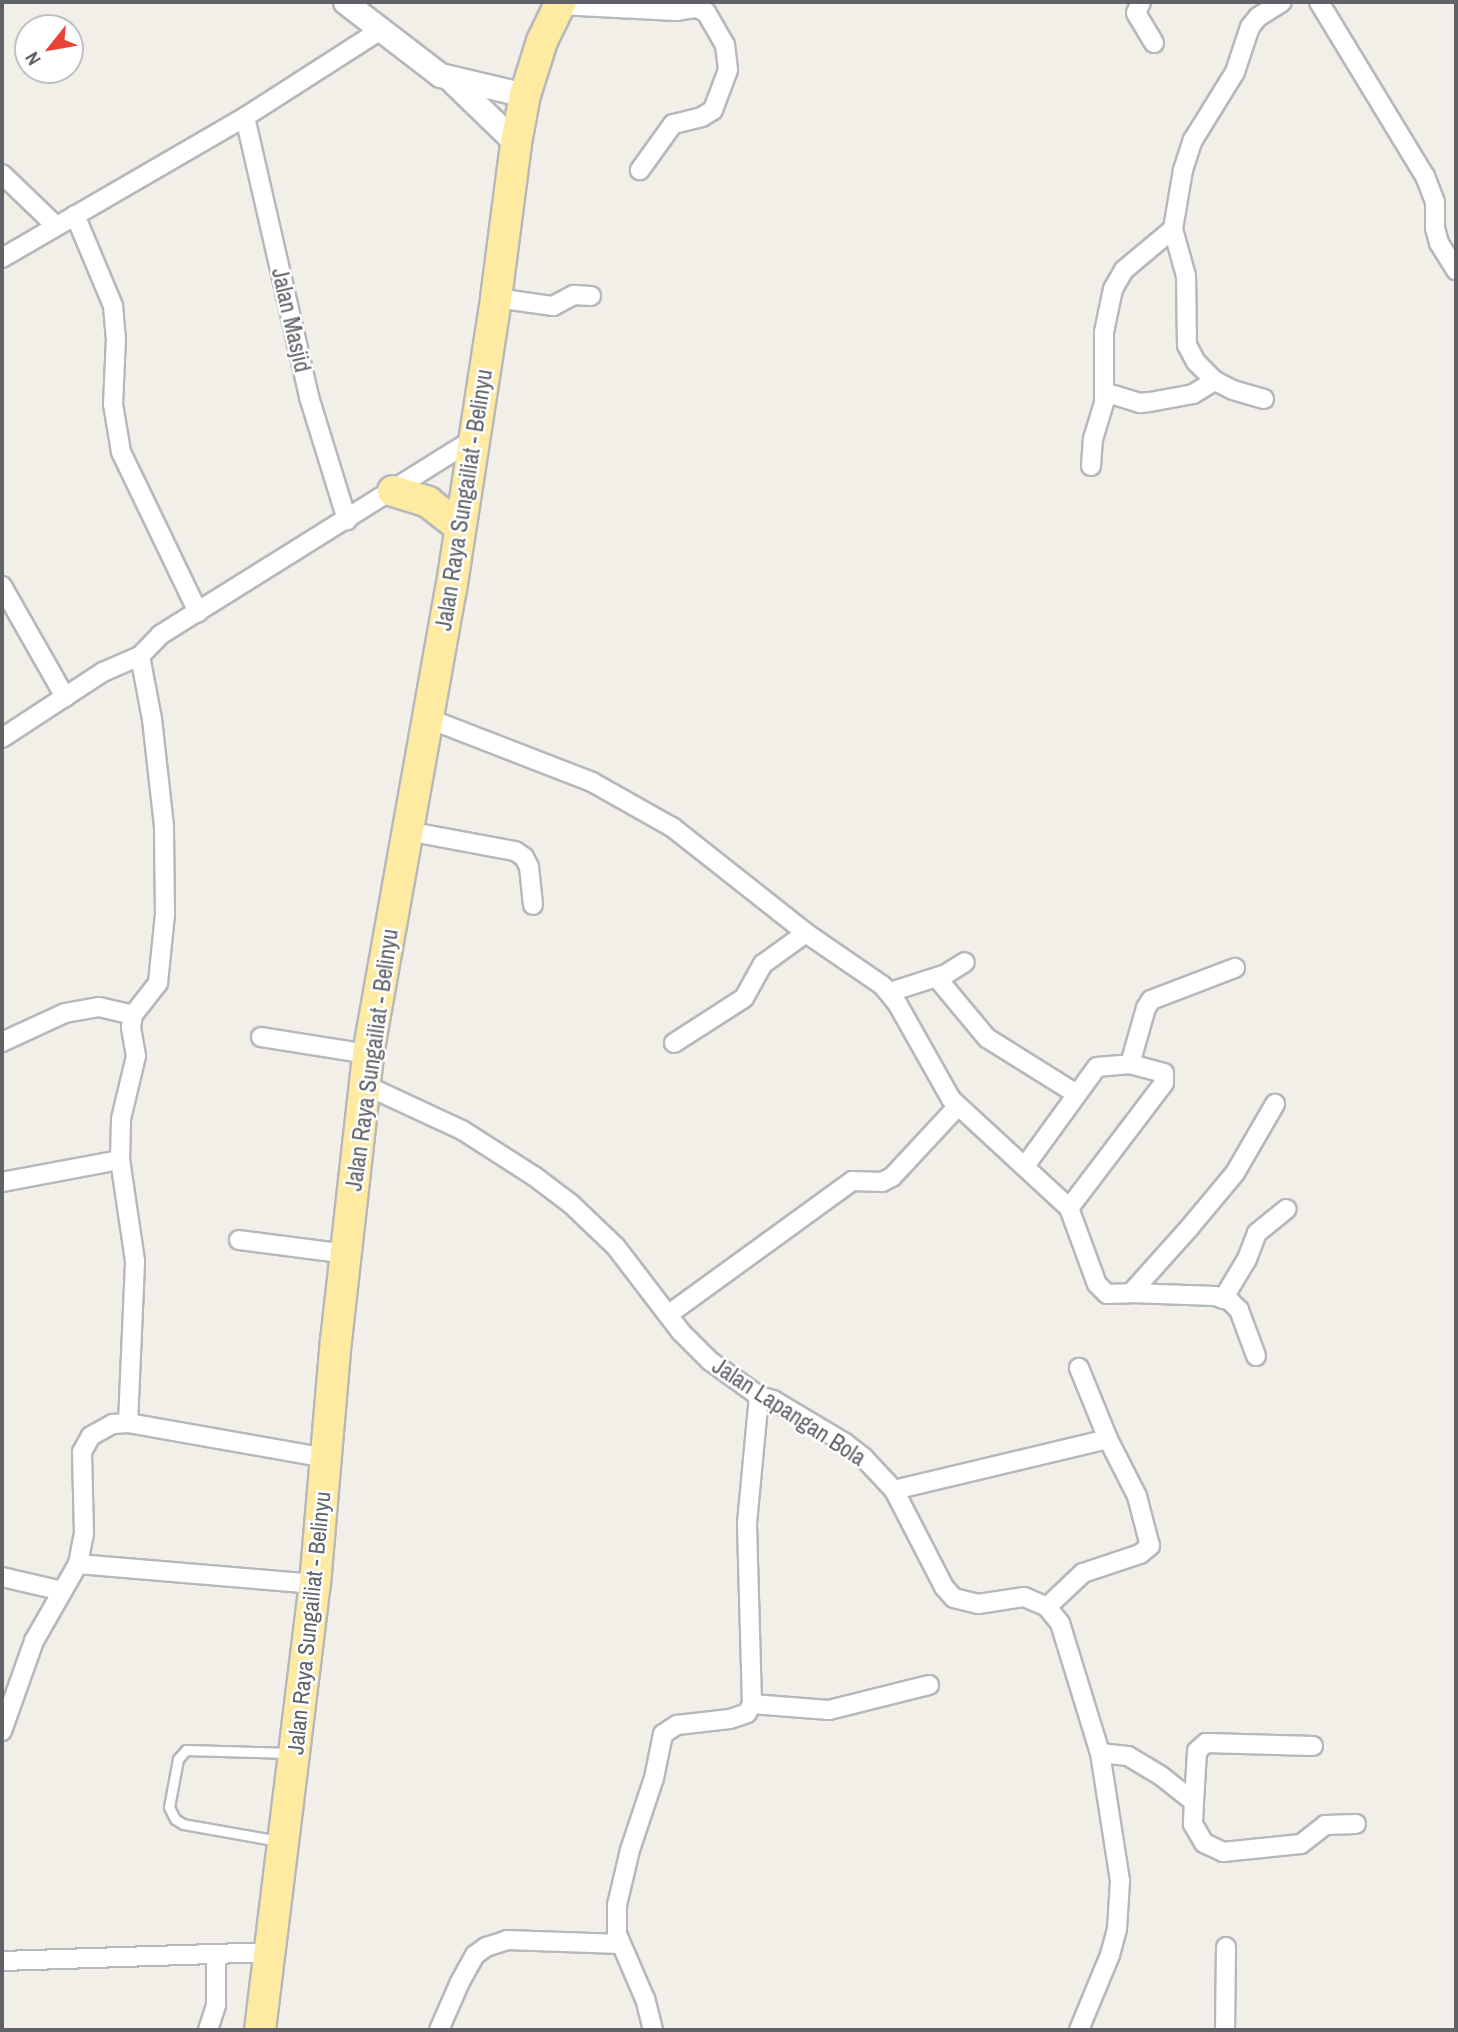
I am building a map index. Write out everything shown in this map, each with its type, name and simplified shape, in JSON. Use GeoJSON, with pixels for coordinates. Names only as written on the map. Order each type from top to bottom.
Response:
{"type":"FeatureCollection","features":[{"type":"Feature","properties":{"kind":"highway","name":"Jalan Raya Sungailiat - Belinyu"},"geometry":{"type":"LineString","coordinates":[[260,2030],[272,1952],[315,1584],[368,1054],[475,438],[516,143],[525,95],[542,41],[560,4]]}},
{"type":"Feature","properties":{"kind":"highway"},"geometry":{"type":"LineString","coordinates":[[393,491],[428,502],[459,526]]}},
{"type":"Feature","properties":{"kind":"street"},"geometry":{"type":"LineString","coordinates":[[345,2],[379,31],[450,79],[516,143]]}},
{"type":"Feature","properties":{"kind":"street"},"geometry":{"type":"LineString","coordinates":[[1141,2],[1136,13],[1154,43]]}},
{"type":"Feature","properties":{"kind":"street"},"geometry":{"type":"LineString","coordinates":[[1264,398],[1233,390],[1215,381],[1196,362],[1187,345],[1187,286],[1173,229],[1184,170],[1193,140],[1235,72],[1250,27],[1258,17],[1282,2]]}},
{"type":"Feature","properties":{"kind":"street"},"geometry":{"type":"LineString","coordinates":[[1319,2],[1425,176],[1435,202],[1435,228],[1439,243],[1456,270]]}},
{"type":"Feature","properties":{"kind":"street"},"geometry":{"type":"LineString","coordinates":[[560,4],[676,10],[696,8],[706,12],[725,45],[728,70],[713,110],[707,115],[673,124],[640,170]]}},
{"type":"Feature","properties":{"kind":"street"},"geometry":{"type":"LineString","coordinates":[[2,258],[245,117],[379,31]]}},
{"type":"Feature","properties":{"kind":"street"},"geometry":{"type":"LineString","coordinates":[[450,79],[525,95]]}},
{"type":"Feature","properties":{"kind":"street","name":"Jalan Masjid"},"geometry":{"type":"LineString","coordinates":[[245,117],[309,397],[347,520]]}},
{"type":"Feature","properties":{"kind":"street"},"geometry":{"type":"LineString","coordinates":[[2,174],[56,226]]}},
{"type":"Feature","properties":{"kind":"street"},"geometry":{"type":"LineString","coordinates":[[75,215],[113,306],[116,338],[113,404],[121,452],[198,612]]}},
{"type":"Feature","properties":{"kind":"street"},"geometry":{"type":"LineString","coordinates":[[1091,466],[1093,439],[1104,392],[1104,332],[1113,289],[1124,270],[1173,229]]}},
{"type":"Feature","properties":{"kind":"street"},"geometry":{"type":"LineString","coordinates":[[496,298],[553,306],[574,295],[591,296]]}},
{"type":"Feature","properties":{"kind":"street"},"geometry":{"type":"LineString","coordinates":[[1104,392],[1140,403],[1193,394],[1215,381]]}},
{"type":"Feature","properties":{"kind":"street"},"geometry":{"type":"LineString","coordinates":[[2,738],[103,672],[140,656],[160,635],[475,438]]}},
{"type":"Feature","properties":{"kind":"street"},"geometry":{"type":"LineString","coordinates":[[2,586],[65,697]]}},
{"type":"Feature","properties":{"kind":"street"},"geometry":{"type":"LineString","coordinates":[[128,1423],[135,1261],[120,1160],[121,1119],[136,1056],[132,1034],[133,1015],[158,983],[166,914],[164,826],[152,719],[140,656]]}},
{"type":"Feature","properties":{"kind":"street"},"geometry":{"type":"LineString","coordinates":[[427,718],[564,770],[672,827],[806,933],[890,992],[939,1083],[957,1107],[1069,1208],[1101,1290],[1107,1294],[1223,1299],[1239,1310],[1256,1356]]}},
{"type":"Feature","properties":{"kind":"street"},"geometry":{"type":"LineString","coordinates":[[407,831],[515,851],[524,857],[529,867],[533,905]]}},
{"type":"Feature","properties":{"kind":"street"},"geometry":{"type":"LineString","coordinates":[[674,1043],[744,998],[763,964],[806,933]]}},
{"type":"Feature","properties":{"kind":"street"},"geometry":{"type":"LineString","coordinates":[[890,992],[937,978],[965,962]]}},
{"type":"Feature","properties":{"kind":"street"},"geometry":{"type":"LineString","coordinates":[[1130,1064],[1146,1008],[1152,1000],[1235,968]]}},
{"type":"Feature","properties":{"kind":"street"},"geometry":{"type":"LineString","coordinates":[[937,978],[987,1038],[1075,1093]]}},
{"type":"Feature","properties":{"kind":"street"},"geometry":{"type":"LineString","coordinates":[[2,1042],[48,1018],[83,1009],[99,1007],[133,1015]]}},
{"type":"Feature","properties":{"kind":"street"},"geometry":{"type":"LineString","coordinates":[[261,1037],[368,1054]]}},
{"type":"Feature","properties":{"kind":"street"},"geometry":{"type":"LineString","coordinates":[[1024,1166],[1075,1093],[1097,1067],[1130,1064],[1158,1069],[1164,1073],[1166,1079],[1069,1208]]}},
{"type":"Feature","properties":{"kind":"street","name":"Jalan Lapangan Bola"},"geometry":{"type":"LineString","coordinates":[[365,1085],[462,1130],[552,1190],[617,1247],[695,1348],[759,1396],[774,1400],[845,1443],[894,1490],[944,1587],[954,1598],[978,1604],[1024,1597],[1047,1607]]}},
{"type":"Feature","properties":{"kind":"street"},"geometry":{"type":"LineString","coordinates":[[1131,1293],[1235,1173],[1275,1104]]}},
{"type":"Feature","properties":{"kind":"street"},"geometry":{"type":"LineString","coordinates":[[668,1314],[852,1181],[881,1182],[892,1177],[957,1107]]}},
{"type":"Feature","properties":{"kind":"street"},"geometry":{"type":"LineString","coordinates":[[2,1182],[120,1160]]}},
{"type":"Feature","properties":{"kind":"street"},"geometry":{"type":"LineString","coordinates":[[1223,1299],[1244,1263],[1257,1233],[1287,1209]]}},
{"type":"Feature","properties":{"kind":"street"},"geometry":{"type":"LineString","coordinates":[[239,1240],[347,1254]]}},
{"type":"Feature","properties":{"kind":"street"},"geometry":{"type":"LineString","coordinates":[[1079,1368],[1108,1440],[1137,1496],[1150,1546],[1140,1554],[1083,1573],[1047,1607],[1066,1636],[1100,1754],[1119,1864],[1117,1929],[1094,1997],[1079,2030]]}},
{"type":"Feature","properties":{"kind":"street"},"geometry":{"type":"LineString","coordinates":[[653,2030],[645,1999],[615,1927],[617,1905],[630,1850],[654,1778],[663,1734],[677,1726],[730,1719],[747,1713],[752,1704],[747,1523],[759,1396]]}},
{"type":"Feature","properties":{"kind":"street"},"geometry":{"type":"LineString","coordinates":[[2,1731],[34,1641],[78,1564],[84,1534],[82,1463],[85,1444],[104,1427],[128,1423],[327,1458]]}},
{"type":"Feature","properties":{"kind":"street"},"geometry":{"type":"LineString","coordinates":[[894,1490],[1108,1440]]}},
{"type":"Feature","properties":{"kind":"street"},"geometry":{"type":"LineString","coordinates":[[78,1564],[315,1584]]}},
{"type":"Feature","properties":{"kind":"street"},"geometry":{"type":"LineString","coordinates":[[2,1577],[62,1591]]}},
{"type":"Feature","properties":{"kind":"street"},"geometry":{"type":"LineString","coordinates":[[752,1704],[829,1710],[929,1685]]}},
{"type":"Feature","properties":{"kind":"street"},"geometry":{"type":"LineString","coordinates":[[1313,1746],[1206,1744],[1197,1752],[1193,1824],[1196,1833],[1212,1849],[1223,1852],[1301,1844],[1325,1825],[1356,1824]]}},
{"type":"Feature","properties":{"kind":"street"},"geometry":{"type":"LineString","coordinates":[[1100,1754],[1140,1761],[1194,1802]]}},
{"type":"Feature","properties":{"kind":"street"},"geometry":{"type":"LineString","coordinates":[[439,2030],[460,1982],[475,1955],[485,1947],[507,1940],[620,1944]]}},
{"type":"Feature","properties":{"kind":"street"},"geometry":{"type":"LineString","coordinates":[[1226,1947],[1226,2030]]}},
{"type":"Feature","properties":{"kind":"street"},"geometry":{"type":"LineString","coordinates":[[2,1961],[216,1957],[272,1952]]}},
{"type":"Feature","properties":{"kind":"street"},"geometry":{"type":"LineString","coordinates":[[208,2030],[216,2005],[216,1957]]}},
{"type":"Feature","properties":{"kind":"lane"},"geometry":{"type":"LineString","coordinates":[[285,1842],[188,1826],[175,1819],[169,1807],[178,1759],[186,1750],[295,1754]]}}]}
